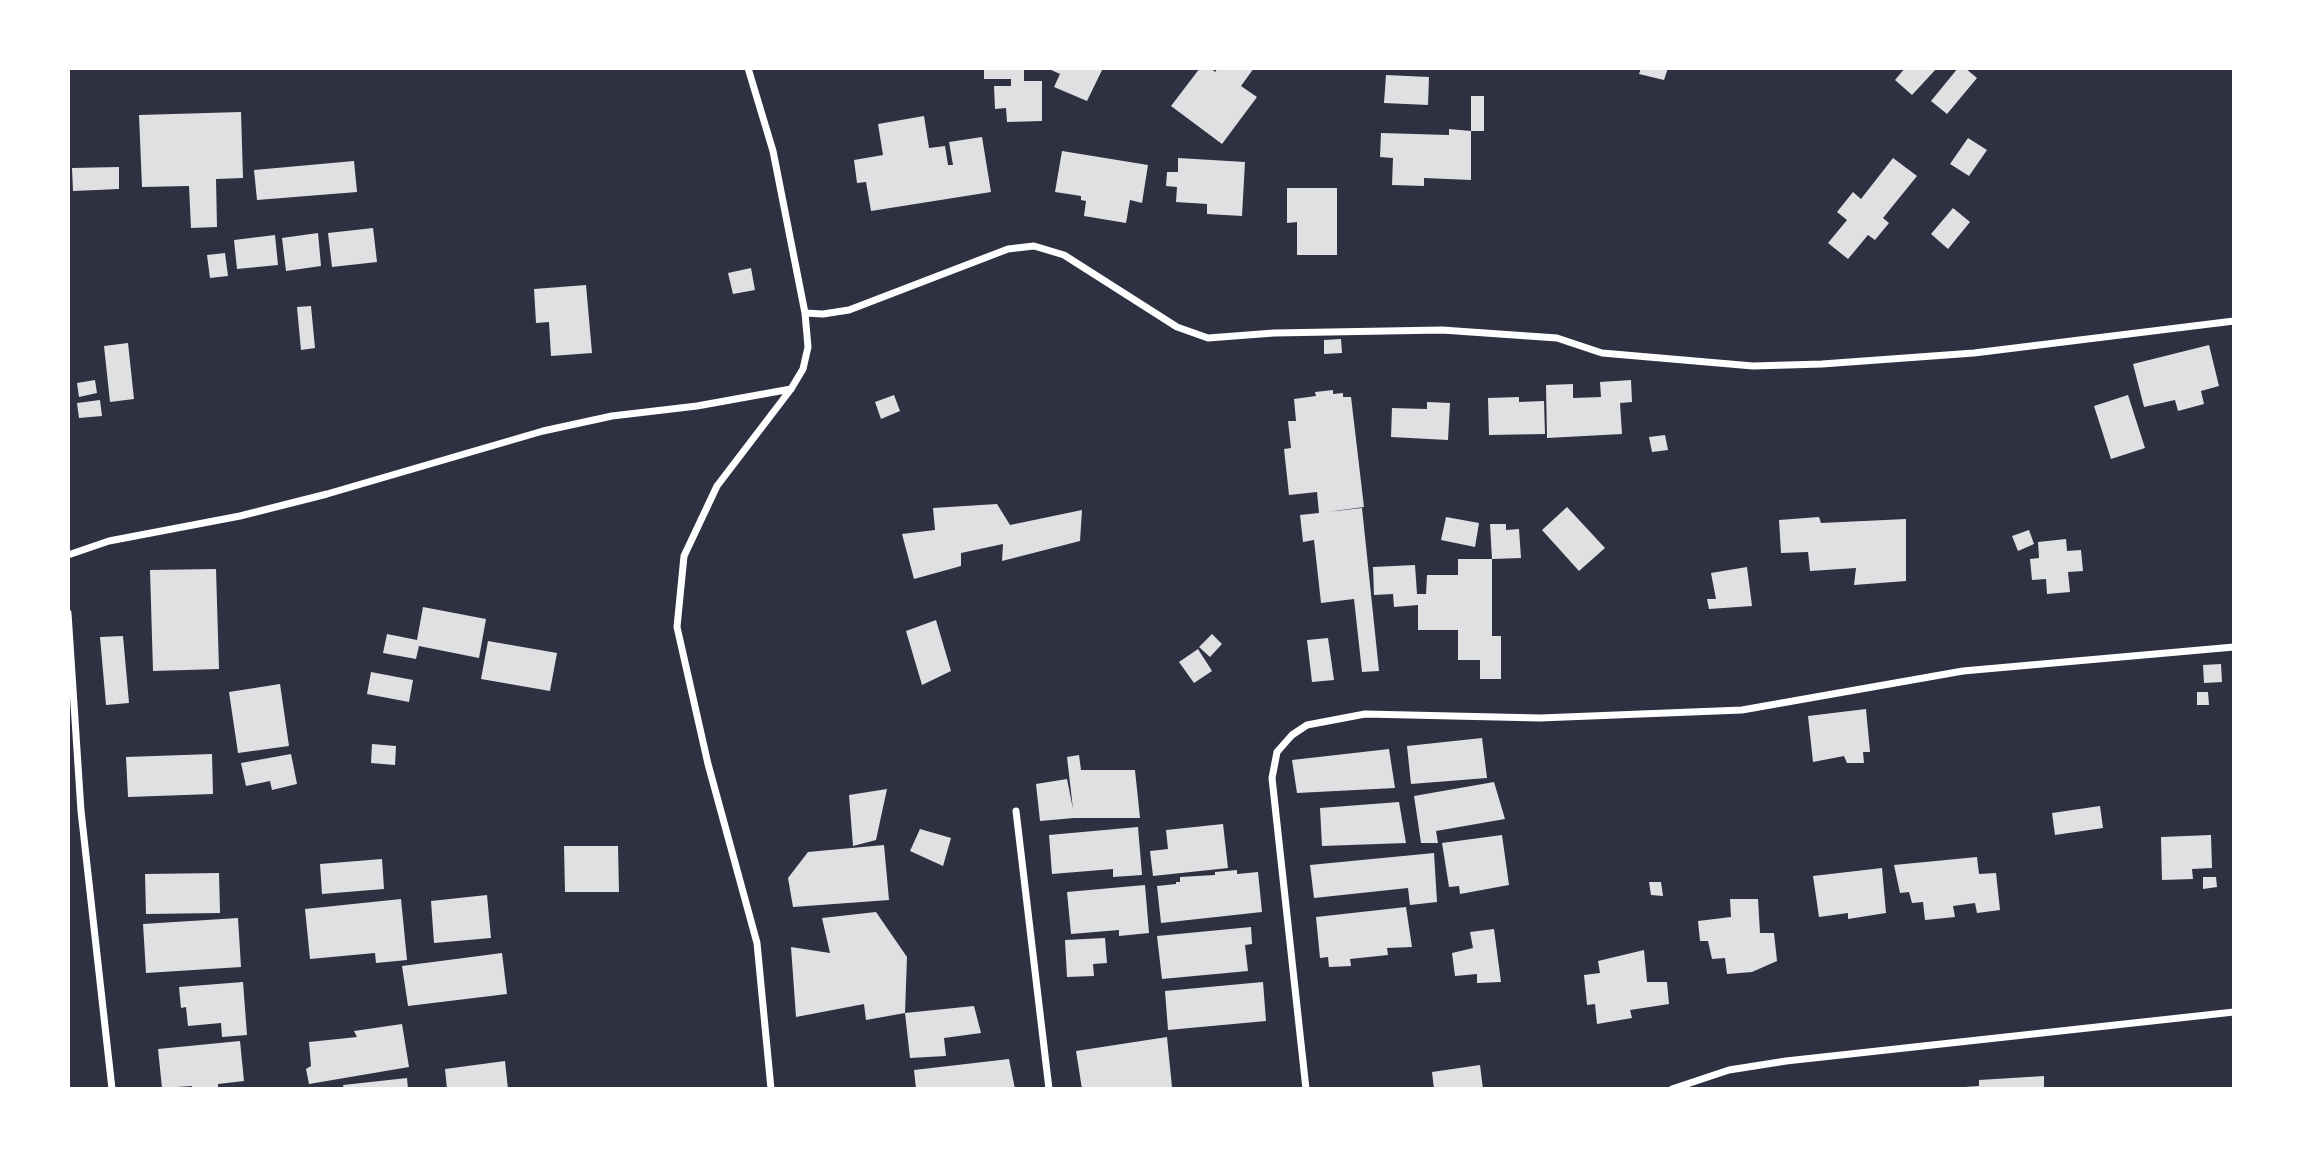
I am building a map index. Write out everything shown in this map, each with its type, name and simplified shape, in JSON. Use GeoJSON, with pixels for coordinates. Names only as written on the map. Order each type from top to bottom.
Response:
{"type":"FeatureCollection","features":[{"type":"Feature","properties":{"kind":"street"},"geometry":{"type":"LineString","coordinates":[[748,68],[773,151],[805,313],[808,347],[803,369],[792,389],[717,486],[684,556],[677,627],[708,764],[757,943],[767,1023],[771,1089]]}},
{"type":"Feature","properties":{"kind":"street"},"geometry":{"type":"LineString","coordinates":[[805,313],[823,314],[849,310],[990,255],[1008,249],[1034,246],[1064,255],[1177,327],[1208,338],[1275,333],[1442,330],[1557,338],[1602,353],[1753,366],[1974,353],[2234,321]]}},
{"type":"Feature","properties":{"kind":"street"},"geometry":{"type":"LineString","coordinates":[[68,555],[109,541],[240,516],[327,494],[543,431],[612,416],[792,389]]}},
{"type":"Feature","properties":{"kind":"street"},"geometry":{"type":"LineString","coordinates":[[68,612],[81,811],[112,1089]]}},
{"type":"Feature","properties":{"kind":"street"},"geometry":{"type":"LineString","coordinates":[[1306,1089],[1272,778],[1277,752],[1292,735],[1307,725],[1365,714],[1540,718],[1742,710],[1963,671],[2234,647]]}},
{"type":"Feature","properties":{"kind":"street"},"geometry":{"type":"LineString","coordinates":[[1016,811],[1049,1089]]}},
{"type":"Feature","properties":{"kind":"street"},"geometry":{"type":"LineString","coordinates":[[1672,1089],[1729,1070],[1786,1060],[2234,1012]]}},
{"type":"Feature","properties":{"kind":"building"},"geometry":{"type":"Polygon","coordinates":[[[984,68],[1024,68],[1024,81],[1042,81],[1042,121],[1007,122],[1006,108],[995,109],[994,86],[1011,86],[1011,79],[984,79],[984,68]]]}},
{"type":"Feature","properties":{"kind":"building"},"geometry":{"type":"Polygon","coordinates":[[[1047,68],[1103,68],[1087,101],[1054,87],[1060,74],[1047,68]]]}},
{"type":"Feature","properties":{"kind":"building"},"geometry":{"type":"Polygon","coordinates":[[[1200,68],[1211,68],[1215,72],[1218,68],[1254,68],[1241,86],[1257,97],[1222,144],[1171,106],[1200,68]]]}},
{"type":"Feature","properties":{"kind":"building"},"geometry":{"type":"Polygon","coordinates":[[[1641,68],[1668,68],[1664,80],[1639,74],[1641,68]]]}},
{"type":"Feature","properties":{"kind":"building"},"geometry":{"type":"Polygon","coordinates":[[[1905,68],[1937,68],[1912,95],[1895,80],[1905,68]]]}},
{"type":"Feature","properties":{"kind":"building"},"geometry":{"type":"Polygon","coordinates":[[[1958,68],[1965,68],[1977,78],[1947,114],[1931,101],[1958,68]]]}},
{"type":"Feature","properties":{"kind":"building"},"geometry":{"type":"Polygon","coordinates":[[[1386,75],[1429,77],[1428,105],[1384,103],[1386,75]]]}},
{"type":"Feature","properties":{"kind":"building"},"geometry":{"type":"Polygon","coordinates":[[[1471,96],[1484,96],[1484,131],[1471,131],[1471,96]]]}},
{"type":"Feature","properties":{"kind":"building"},"geometry":{"type":"Polygon","coordinates":[[[241,112],[243,178],[216,179],[217,227],[191,228],[189,186],[142,187],[139,115],[241,112]]]}},
{"type":"Feature","properties":{"kind":"building"},"geometry":{"type":"Polygon","coordinates":[[[924,116],[929,148],[945,146],[948,165],[953,165],[949,142],[982,137],[991,192],[871,211],[866,182],[857,183],[854,160],[883,155],[878,124],[924,116]]]}},
{"type":"Feature","properties":{"kind":"building"},"geometry":{"type":"Polygon","coordinates":[[[1449,129],[1471,131],[1471,180],[1424,178],[1424,186],[1392,185],[1393,158],[1380,157],[1381,133],[1449,135],[1449,129]]]}},
{"type":"Feature","properties":{"kind":"building"},"geometry":{"type":"Polygon","coordinates":[[[1968,138],[1987,150],[1969,176],[1950,164],[1968,138]]]}},
{"type":"Feature","properties":{"kind":"building"},"geometry":{"type":"Polygon","coordinates":[[[1062,151],[1148,165],[1142,203],[1130,200],[1126,223],[1084,216],[1086,201],[1081,200],[1081,196],[1055,192],[1062,151]]]}},
{"type":"Feature","properties":{"kind":"building"},"geometry":{"type":"Polygon","coordinates":[[[1178,158],[1245,162],[1242,216],[1207,214],[1207,204],[1176,202],[1177,187],[1166,186],[1167,172],[1178,172],[1178,158]]]}},
{"type":"Feature","properties":{"kind":"building"},"geometry":{"type":"Polygon","coordinates":[[[1893,158],[1917,176],[1883,218],[1889,223],[1875,240],[1868,235],[1848,259],[1828,243],[1847,220],[1837,212],[1853,192],[1861,199],[1893,158]]]}},
{"type":"Feature","properties":{"kind":"building"},"geometry":{"type":"Polygon","coordinates":[[[354,161],[357,192],[257,200],[254,170],[354,161]]]}},
{"type":"Feature","properties":{"kind":"building"},"geometry":{"type":"Polygon","coordinates":[[[119,167],[119,189],[73,191],[72,168],[119,167]]]}},
{"type":"Feature","properties":{"kind":"building"},"geometry":{"type":"Polygon","coordinates":[[[1287,188],[1337,188],[1337,255],[1297,255],[1297,222],[1287,223],[1287,188]]]}},
{"type":"Feature","properties":{"kind":"building"},"geometry":{"type":"Polygon","coordinates":[[[1953,208],[1970,222],[1948,249],[1931,234],[1953,208]]]}},
{"type":"Feature","properties":{"kind":"building"},"geometry":{"type":"Polygon","coordinates":[[[373,228],[377,262],[332,267],[328,233],[373,228]]]}},
{"type":"Feature","properties":{"kind":"building"},"geometry":{"type":"Polygon","coordinates":[[[318,233],[321,266],[286,271],[282,238],[318,233]]]}},
{"type":"Feature","properties":{"kind":"building"},"geometry":{"type":"Polygon","coordinates":[[[275,235],[278,265],[237,269],[234,240],[275,235]]]}},
{"type":"Feature","properties":{"kind":"building"},"geometry":{"type":"Polygon","coordinates":[[[225,253],[228,276],[210,278],[207,255],[225,253]]]}},
{"type":"Feature","properties":{"kind":"building"},"geometry":{"type":"Polygon","coordinates":[[[751,268],[755,290],[733,294],[728,273],[751,268]]]}},
{"type":"Feature","properties":{"kind":"building"},"geometry":{"type":"Polygon","coordinates":[[[586,285],[592,353],[551,356],[549,322],[536,323],[534,289],[586,285]]]}},
{"type":"Feature","properties":{"kind":"building"},"geometry":{"type":"Polygon","coordinates":[[[311,306],[315,348],[301,350],[297,307],[311,306]]]}},
{"type":"Feature","properties":{"kind":"building"},"geometry":{"type":"Polygon","coordinates":[[[1341,339],[1342,353],[1324,354],[1324,340],[1341,339]]]}},
{"type":"Feature","properties":{"kind":"building"},"geometry":{"type":"Polygon","coordinates":[[[128,343],[134,399],[110,402],[104,346],[128,343]]]}},
{"type":"Feature","properties":{"kind":"building"},"geometry":{"type":"Polygon","coordinates":[[[2209,345],[2219,386],[2201,391],[2204,404],[2178,411],[2175,400],[2144,407],[2133,364],[2209,345]]]}},
{"type":"Feature","properties":{"kind":"building"},"geometry":{"type":"Polygon","coordinates":[[[95,380],[97,393],[79,397],[77,383],[95,380]]]}},
{"type":"Feature","properties":{"kind":"building"},"geometry":{"type":"Polygon","coordinates":[[[1631,380],[1632,402],[1620,403],[1622,434],[1547,438],[1546,385],[1573,384],[1573,398],[1601,397],[1600,382],[1631,380]]]}},
{"type":"Feature","properties":{"kind":"building"},"geometry":{"type":"Polygon","coordinates":[[[1333,390],[1333,394],[1343,393],[1343,397],[1351,397],[1364,507],[1327,512],[1362,508],[1379,671],[1362,672],[1354,599],[1321,603],[1314,540],[1303,542],[1300,515],[1319,513],[1317,492],[1289,495],[1284,449],[1291,448],[1288,421],[1296,421],[1294,399],[1333,390]]]}},
{"type":"Feature","properties":{"kind":"building"},"geometry":{"type":"Polygon","coordinates":[[[894,395],[900,411],[881,419],[875,402],[894,395]]]}},
{"type":"Feature","properties":{"kind":"building"},"geometry":{"type":"Polygon","coordinates":[[[2128,395],[2145,448],[2111,459],[2094,406],[2128,395]]]}},
{"type":"Feature","properties":{"kind":"building"},"geometry":{"type":"Polygon","coordinates":[[[1519,397],[1519,402],[1544,401],[1545,434],[1489,435],[1488,398],[1519,397]]]}},
{"type":"Feature","properties":{"kind":"building"},"geometry":{"type":"Polygon","coordinates":[[[100,400],[102,416],[79,418],[77,403],[100,400]]]}},
{"type":"Feature","properties":{"kind":"building"},"geometry":{"type":"Polygon","coordinates":[[[1427,402],[1450,403],[1448,440],[1391,437],[1392,408],[1427,409],[1427,402]]]}},
{"type":"Feature","properties":{"kind":"building"},"geometry":{"type":"Polygon","coordinates":[[[1665,435],[1668,450],[1652,452],[1649,437],[1665,435]]]}},
{"type":"Feature","properties":{"kind":"building"},"geometry":{"type":"Polygon","coordinates":[[[997,504],[1010,525],[1082,510],[1080,541],[1002,561],[1003,544],[961,553],[961,566],[914,579],[902,534],[935,530],[933,508],[997,504]]]}},
{"type":"Feature","properties":{"kind":"building"},"geometry":{"type":"Polygon","coordinates":[[[1567,507],[1605,548],[1579,571],[1542,530],[1567,507]]]}},
{"type":"Feature","properties":{"kind":"building"},"geometry":{"type":"Polygon","coordinates":[[[1446,517],[1479,523],[1475,547],[1441,540],[1446,517]]]}},
{"type":"Feature","properties":{"kind":"building"},"geometry":{"type":"Polygon","coordinates":[[[1819,517],[1821,523],[1906,519],[1906,581],[1854,585],[1856,568],[1810,571],[1808,552],[1781,553],[1779,520],[1819,517]]]}},
{"type":"Feature","properties":{"kind":"building"},"geometry":{"type":"Polygon","coordinates":[[[1490,524],[1506,524],[1506,530],[1519,529],[1521,558],[1492,559],[1490,524]]]}},
{"type":"Feature","properties":{"kind":"building"},"geometry":{"type":"Polygon","coordinates":[[[2029,530],[2034,544],[2018,551],[2012,536],[2029,530]]]}},
{"type":"Feature","properties":{"kind":"building"},"geometry":{"type":"Polygon","coordinates":[[[2066,539],[2067,551],[2081,550],[2083,571],[2068,572],[2070,592],[2047,594],[2046,579],[2032,580],[2030,559],[2039,558],[2038,542],[2066,539]]]}},
{"type":"Feature","properties":{"kind":"building"},"geometry":{"type":"Polygon","coordinates":[[[1458,559],[1492,559],[1492,636],[1501,636],[1501,679],[1480,679],[1480,660],[1458,660],[1458,630],[1418,630],[1418,605],[1394,607],[1393,594],[1374,595],[1373,567],[1415,565],[1417,594],[1426,594],[1427,575],[1458,575],[1458,559]]]}},
{"type":"Feature","properties":{"kind":"building"},"geometry":{"type":"Polygon","coordinates":[[[1747,567],[1752,606],[1709,609],[1707,599],[1716,599],[1711,573],[1747,567]]]}},
{"type":"Feature","properties":{"kind":"building"},"geometry":{"type":"Polygon","coordinates":[[[216,569],[219,669],[153,671],[150,570],[216,569]]]}},
{"type":"Feature","properties":{"kind":"building"},"geometry":{"type":"Polygon","coordinates":[[[423,607],[486,619],[479,658],[419,646],[416,659],[383,653],[387,634],[417,640],[423,607]]]}},
{"type":"Feature","properties":{"kind":"building"},"geometry":{"type":"Polygon","coordinates":[[[936,620],[951,671],[922,685],[906,631],[936,620]]]}},
{"type":"Feature","properties":{"kind":"building"},"geometry":{"type":"Polygon","coordinates":[[[1212,634],[1222,644],[1210,657],[1199,647],[1212,634]]]}},
{"type":"Feature","properties":{"kind":"building"},"geometry":{"type":"Polygon","coordinates":[[[123,636],[129,703],[106,705],[100,637],[123,636]]]}},
{"type":"Feature","properties":{"kind":"building"},"geometry":{"type":"Polygon","coordinates":[[[1328,638],[1334,680],[1312,682],[1307,640],[1328,638]]]}},
{"type":"Feature","properties":{"kind":"building"},"geometry":{"type":"Polygon","coordinates":[[[488,641],[557,653],[550,691],[481,679],[488,641]]]}},
{"type":"Feature","properties":{"kind":"building"},"geometry":{"type":"Polygon","coordinates":[[[1198,649],[1212,671],[1194,683],[1179,662],[1198,649]]]}},
{"type":"Feature","properties":{"kind":"building"},"geometry":{"type":"Polygon","coordinates":[[[2221,664],[2222,682],[2204,683],[2203,665],[2221,664]]]}},
{"type":"Feature","properties":{"kind":"building"},"geometry":{"type":"Polygon","coordinates":[[[371,672],[413,680],[409,702],[367,694],[371,672]]]}},
{"type":"Feature","properties":{"kind":"building"},"geometry":{"type":"Polygon","coordinates":[[[280,684],[289,746],[238,753],[229,692],[280,684]]]}},
{"type":"Feature","properties":{"kind":"building"},"geometry":{"type":"Polygon","coordinates":[[[2197,692],[2208,692],[2209,705],[2197,705],[2197,692]]]}},
{"type":"Feature","properties":{"kind":"building"},"geometry":{"type":"Polygon","coordinates":[[[1866,709],[1870,752],[1863,752],[1864,763],[1847,763],[1844,756],[1813,762],[1808,716],[1866,709]]]}},
{"type":"Feature","properties":{"kind":"building"},"geometry":{"type":"Polygon","coordinates":[[[1482,738],[1487,778],[1411,784],[1407,746],[1482,738]]]}},
{"type":"Feature","properties":{"kind":"building"},"geometry":{"type":"Polygon","coordinates":[[[372,744],[396,746],[395,765],[371,763],[372,744]]]}},
{"type":"Feature","properties":{"kind":"building"},"geometry":{"type":"Polygon","coordinates":[[[1389,749],[1395,788],[1297,793],[1292,760],[1389,749]]]}},
{"type":"Feature","properties":{"kind":"building"},"geometry":{"type":"Polygon","coordinates":[[[212,754],[213,794],[128,797],[126,757],[212,754]]]}},
{"type":"Feature","properties":{"kind":"building"},"geometry":{"type":"Polygon","coordinates":[[[291,754],[297,784],[272,790],[270,781],[246,786],[241,763],[291,754]]]}},
{"type":"Feature","properties":{"kind":"building"},"geometry":{"type":"Polygon","coordinates":[[[1079,755],[1081,770],[1135,770],[1140,818],[1040,821],[1036,784],[1067,779],[1073,809],[1067,757],[1079,755]]]}},
{"type":"Feature","properties":{"kind":"building"},"geometry":{"type":"Polygon","coordinates":[[[1494,782],[1505,819],[1436,831],[1438,843],[1421,843],[1414,796],[1494,782]]]}},
{"type":"Feature","properties":{"kind":"building"},"geometry":{"type":"Polygon","coordinates":[[[887,789],[876,840],[853,846],[849,795],[887,789]]]}},
{"type":"Feature","properties":{"kind":"building"},"geometry":{"type":"Polygon","coordinates":[[[1399,802],[1406,843],[1322,846],[1320,808],[1399,802]]]}},
{"type":"Feature","properties":{"kind":"building"},"geometry":{"type":"Polygon","coordinates":[[[2100,806],[2103,828],[2055,835],[2052,813],[2100,806]]]}},
{"type":"Feature","properties":{"kind":"building"},"geometry":{"type":"Polygon","coordinates":[[[1223,824],[1228,868],[1153,876],[1150,851],[1168,849],[1166,830],[1223,824]]]}},
{"type":"Feature","properties":{"kind":"building"},"geometry":{"type":"Polygon","coordinates":[[[1138,827],[1142,875],[1113,877],[1113,869],[1052,874],[1049,835],[1138,827]]]}},
{"type":"Feature","properties":{"kind":"building"},"geometry":{"type":"Polygon","coordinates":[[[920,829],[951,838],[943,866],[910,851],[920,829]]]}},
{"type":"Feature","properties":{"kind":"building"},"geometry":{"type":"Polygon","coordinates":[[[1502,835],[1509,885],[1460,894],[1459,886],[1449,887],[1442,843],[1502,835]]]}},
{"type":"Feature","properties":{"kind":"building"},"geometry":{"type":"Polygon","coordinates":[[[2211,835],[2212,868],[2192,869],[2193,879],[2162,880],[2161,837],[2211,835]]]}},
{"type":"Feature","properties":{"kind":"building"},"geometry":{"type":"Polygon","coordinates":[[[884,845],[889,900],[793,907],[788,878],[808,852],[884,845]]]}},
{"type":"Feature","properties":{"kind":"building"},"geometry":{"type":"Polygon","coordinates":[[[564,846],[618,846],[619,892],[565,892],[564,846]]]}},
{"type":"Feature","properties":{"kind":"building"},"geometry":{"type":"Polygon","coordinates":[[[1434,853],[1437,902],[1410,905],[1408,888],[1314,898],[1310,865],[1434,853]]]}},
{"type":"Feature","properties":{"kind":"building"},"geometry":{"type":"Polygon","coordinates":[[[1977,857],[1979,874],[1996,873],[2000,910],[1977,913],[1975,903],[1953,906],[1955,917],[1925,920],[1923,902],[1912,903],[1909,892],[1900,893],[1894,865],[1977,857]]]}},
{"type":"Feature","properties":{"kind":"building"},"geometry":{"type":"Polygon","coordinates":[[[382,859],[384,889],[322,894],[320,864],[382,859]]]}},
{"type":"Feature","properties":{"kind":"building"},"geometry":{"type":"Polygon","coordinates":[[[1882,868],[1886,913],[1848,919],[1848,913],[1819,917],[1813,876],[1882,868]]]}},
{"type":"Feature","properties":{"kind":"building"},"geometry":{"type":"Polygon","coordinates":[[[1237,870],[1237,874],[1258,872],[1262,912],[1161,923],[1157,886],[1176,884],[1180,882],[1180,877],[1215,875],[1215,872],[1237,870]]]}},
{"type":"Feature","properties":{"kind":"building"},"geometry":{"type":"Polygon","coordinates":[[[219,873],[220,913],[146,914],[145,874],[219,873]]]}},
{"type":"Feature","properties":{"kind":"building"},"geometry":{"type":"Polygon","coordinates":[[[2203,877],[2216,877],[2217,887],[2203,889],[2203,877]]]}},
{"type":"Feature","properties":{"kind":"building"},"geometry":{"type":"Polygon","coordinates":[[[1649,882],[1661,882],[1663,896],[1651,895],[1649,882]]]}},
{"type":"Feature","properties":{"kind":"building"},"geometry":{"type":"Polygon","coordinates":[[[1145,885],[1149,933],[1119,936],[1119,930],[1071,934],[1067,892],[1145,885]]]}},
{"type":"Feature","properties":{"kind":"building"},"geometry":{"type":"Polygon","coordinates":[[[487,895],[491,938],[434,943],[431,901],[487,895]]]}},
{"type":"Feature","properties":{"kind":"building"},"geometry":{"type":"Polygon","coordinates":[[[401,899],[407,960],[376,963],[375,953],[310,959],[305,909],[401,899]]]}},
{"type":"Feature","properties":{"kind":"building"},"geometry":{"type":"Polygon","coordinates":[[[1730,899],[1758,899],[1760,933],[1774,933],[1777,961],[1752,972],[1727,974],[1725,958],[1712,959],[1708,941],[1700,941],[1698,921],[1731,917],[1730,899]]]}},
{"type":"Feature","properties":{"kind":"building"},"geometry":{"type":"Polygon","coordinates":[[[1406,907],[1412,947],[1387,948],[1388,955],[1350,959],[1351,966],[1329,967],[1328,957],[1320,958],[1316,917],[1406,907]]]}},
{"type":"Feature","properties":{"kind":"building"},"geometry":{"type":"Polygon","coordinates":[[[876,912],[907,957],[905,1013],[866,1020],[864,1004],[796,1017],[791,947],[830,953],[822,918],[876,912]]]}},
{"type":"Feature","properties":{"kind":"building"},"geometry":{"type":"Polygon","coordinates":[[[238,918],[241,967],[146,973],[143,924],[238,918]]]}},
{"type":"Feature","properties":{"kind":"building"},"geometry":{"type":"Polygon","coordinates":[[[1251,927],[1252,944],[1245,945],[1248,971],[1162,979],[1157,936],[1251,927]]]}},
{"type":"Feature","properties":{"kind":"building"},"geometry":{"type":"Polygon","coordinates":[[[1494,929],[1501,982],[1477,983],[1477,974],[1455,976],[1452,953],[1473,948],[1470,932],[1494,929]]]}},
{"type":"Feature","properties":{"kind":"building"},"geometry":{"type":"Polygon","coordinates":[[[1105,938],[1107,963],[1093,964],[1094,976],[1067,977],[1065,940],[1105,938]]]}},
{"type":"Feature","properties":{"kind":"building"},"geometry":{"type":"Polygon","coordinates":[[[1644,950],[1647,982],[1667,982],[1669,1004],[1630,1010],[1632,1018],[1597,1024],[1595,1004],[1587,1005],[1584,975],[1600,973],[1598,961],[1644,950]]]}},
{"type":"Feature","properties":{"kind":"building"},"geometry":{"type":"Polygon","coordinates":[[[502,953],[507,994],[408,1006],[402,966],[502,953]]]}},
{"type":"Feature","properties":{"kind":"building"},"geometry":{"type":"Polygon","coordinates":[[[243,982],[247,1035],[222,1037],[221,1023],[188,1026],[186,1007],[181,1008],[179,987],[243,982]]]}},
{"type":"Feature","properties":{"kind":"building"},"geometry":{"type":"Polygon","coordinates":[[[1263,982],[1266,1021],[1168,1030],[1165,991],[1263,982]]]}},
{"type":"Feature","properties":{"kind":"building"},"geometry":{"type":"Polygon","coordinates":[[[974,1006],[981,1033],[944,1038],[946,1056],[910,1058],[905,1013],[974,1006]]]}},
{"type":"Feature","properties":{"kind":"building"},"geometry":{"type":"Polygon","coordinates":[[[402,1024],[409,1067],[309,1084],[306,1069],[311,1066],[309,1042],[357,1037],[354,1031],[402,1024]]]}},
{"type":"Feature","properties":{"kind":"building"},"geometry":{"type":"Polygon","coordinates":[[[1167,1037],[1172,1087],[1082,1089],[1076,1051],[1167,1037]]]}},
{"type":"Feature","properties":{"kind":"building"},"geometry":{"type":"Polygon","coordinates":[[[240,1041],[244,1081],[218,1084],[218,1089],[192,1089],[192,1086],[162,1088],[158,1049],[240,1041]]]}},
{"type":"Feature","properties":{"kind":"building"},"geometry":{"type":"Polygon","coordinates":[[[1009,1059],[1015,1089],[916,1089],[914,1070],[1009,1059]]]}},
{"type":"Feature","properties":{"kind":"building"},"geometry":{"type":"Polygon","coordinates":[[[505,1061],[508,1089],[447,1089],[445,1069],[505,1061]]]}},
{"type":"Feature","properties":{"kind":"building"},"geometry":{"type":"Polygon","coordinates":[[[1480,1065],[1483,1089],[1434,1089],[1432,1072],[1480,1065]]]}},
{"type":"Feature","properties":{"kind":"building"},"geometry":{"type":"Polygon","coordinates":[[[2044,1076],[2044,1089],[1964,1089],[1979,1086],[1979,1080],[2044,1076]]]}},
{"type":"Feature","properties":{"kind":"building"},"geometry":{"type":"Polygon","coordinates":[[[407,1078],[408,1089],[344,1089],[343,1085],[407,1078]]]}}]}
